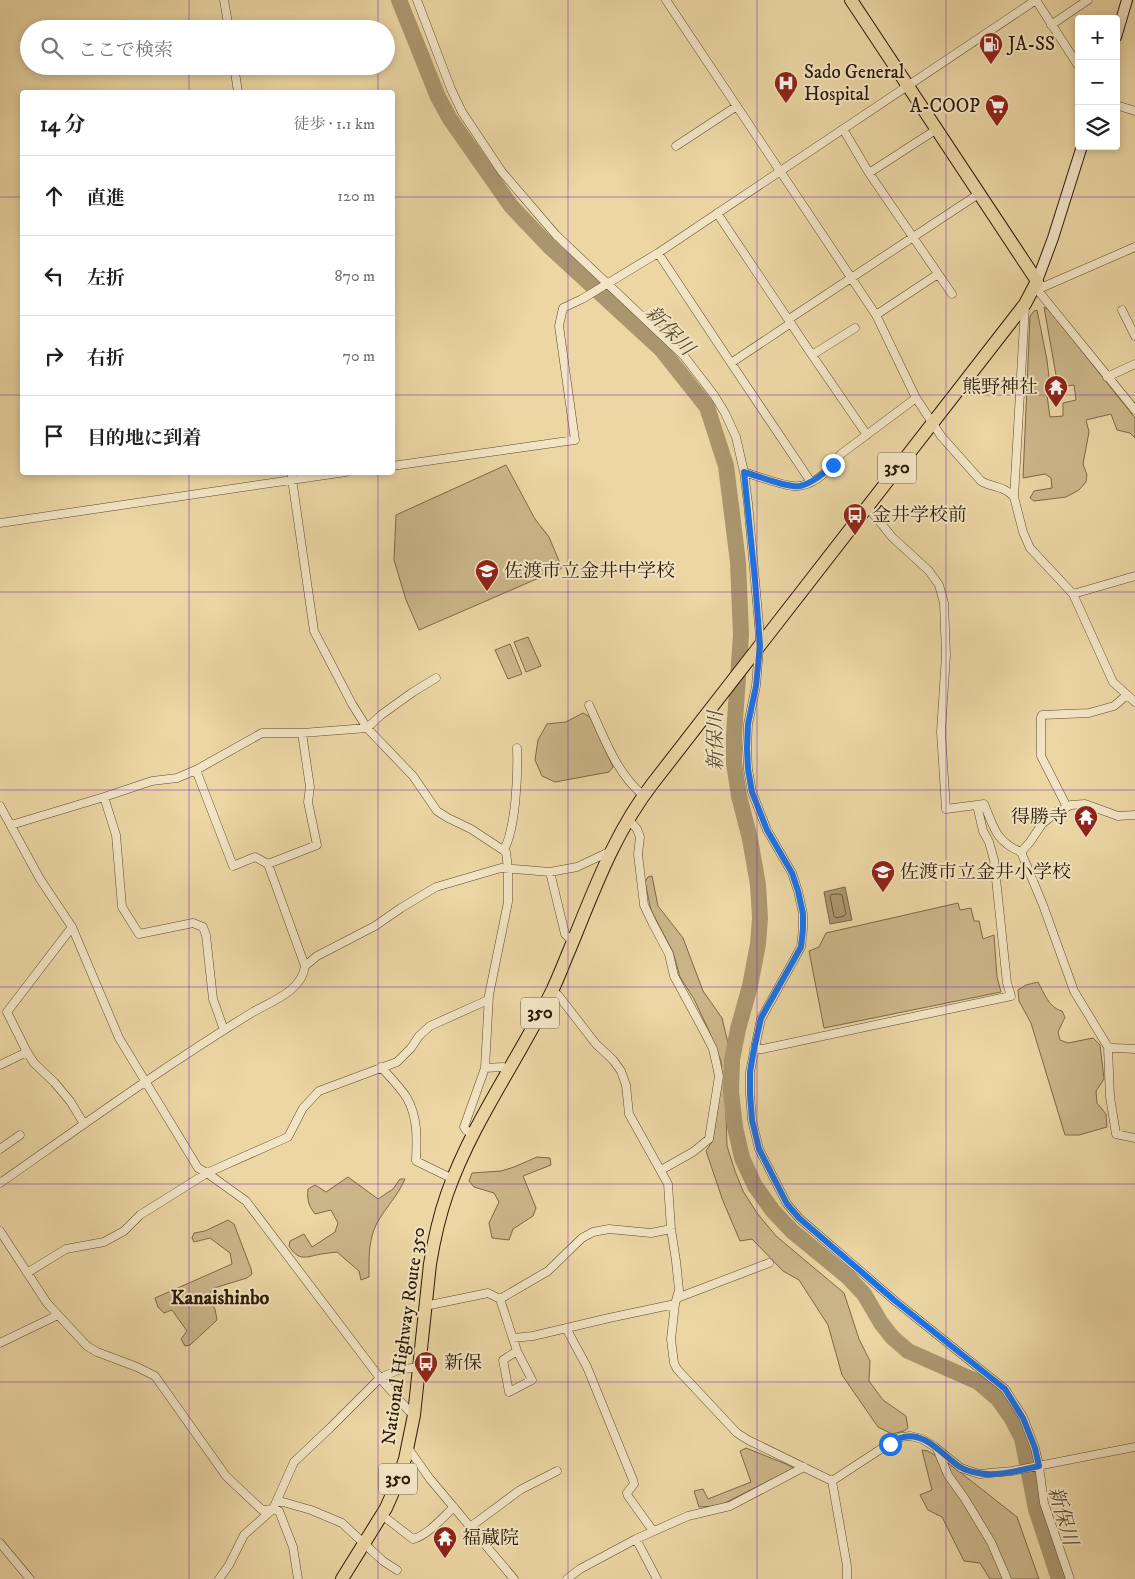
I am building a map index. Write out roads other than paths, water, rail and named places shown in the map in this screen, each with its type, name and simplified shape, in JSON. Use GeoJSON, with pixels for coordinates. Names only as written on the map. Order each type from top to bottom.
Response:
{"type":"FeatureCollection","features":[{"type":"Feature","properties":{"kind":"highway"},"geometry":{"type":"LineString","coordinates":[[851,0],[1037,281]]}},
{"type":"Feature","properties":{"kind":"highway","name":"National Highway Route 350"},"geometry":{"type":"LineString","coordinates":[[342,1579],[382,1515],[394,1490],[408,1448],[414,1414],[434,1240],[453,1179],[474,1135],[552,992],[611,851],[628,819],[867,506],[1025,304],[1037,281]]}},
{"type":"Feature","properties":{"kind":"main road"},"geometry":{"type":"LineString","coordinates":[[1120,24],[1127,0]]}},
{"type":"Feature","properties":{"kind":"main road"},"geometry":{"type":"LineString","coordinates":[[1037,281],[1053,238],[1081,150]]}},
{"type":"Feature","properties":{"kind":"street"},"geometry":{"type":"LineString","coordinates":[[224,0],[227,20]]}},
{"type":"Feature","properties":{"kind":"street"},"geometry":{"type":"LineString","coordinates":[[418,0],[451,89],[462,112],[493,160],[556,235],[684,356],[710,389],[725,413],[736,437],[744,472],[754,570],[757,650],[756,686],[748,724],[748,769],[752,792],[767,830],[792,873],[803,914],[801,947],[761,1018],[754,1049],[750,1072],[752,1120],[759,1149],[787,1204],[808,1227],[894,1300],[1005,1389],[1023,1418],[1035,1448],[1044,1503],[1070,1579]]}},
{"type":"Feature","properties":{"kind":"street"},"geometry":{"type":"LineString","coordinates":[[666,0],[876,315],[916,398],[941,436],[978,478],[986,484],[1006,489],[1014,496]]}},
{"type":"Feature","properties":{"kind":"street"},"geometry":{"type":"LineString","coordinates":[[1051,24],[1088,0]]}},
{"type":"Feature","properties":{"kind":"street"},"geometry":{"type":"LineString","coordinates":[[395,466],[575,440],[559,326],[563,308],[608,284],[658,252],[1033,1],[1051,24],[1075,61]]}},
{"type":"Feature","properties":{"kind":"street"},"geometry":{"type":"LineString","coordinates":[[235,75],[238,90]]}},
{"type":"Feature","properties":{"kind":"street"},"geometry":{"type":"LineString","coordinates":[[676,146],[737,106]]}},
{"type":"Feature","properties":{"kind":"street"},"geometry":{"type":"LineString","coordinates":[[1120,107],[1135,111]]}},
{"type":"Feature","properties":{"kind":"street"},"geometry":{"type":"LineString","coordinates":[[843,129],[869,172],[952,294]]}},
{"type":"Feature","properties":{"kind":"street"},"geometry":{"type":"LineString","coordinates":[[869,172],[937,129]]}},
{"type":"Feature","properties":{"kind":"street"},"geometry":{"type":"LineString","coordinates":[[731,363],[852,278],[980,193]]}},
{"type":"Feature","properties":{"kind":"street"},"geometry":{"type":"LineString","coordinates":[[717,213],[867,435]]}},
{"type":"Feature","properties":{"kind":"street"},"geometry":{"type":"LineString","coordinates":[[1037,281],[1043,287],[1135,247]]}},
{"type":"Feature","properties":{"kind":"street"},"geometry":{"type":"LineString","coordinates":[[658,252],[810,482]]}},
{"type":"Feature","properties":{"kind":"street"},"geometry":{"type":"LineString","coordinates":[[876,315],[938,274]]}},
{"type":"Feature","properties":{"kind":"street"},"geometry":{"type":"LineString","coordinates":[[1037,281],[1040,293],[1135,410]]}},
{"type":"Feature","properties":{"kind":"street"},"geometry":{"type":"LineString","coordinates":[[1025,304],[1014,496],[1023,532],[1030,548],[1073,594],[1113,682],[1135,702]]}},
{"type":"Feature","properties":{"kind":"street"},"geometry":{"type":"LineString","coordinates":[[1122,310],[1135,336]]}},
{"type":"Feature","properties":{"kind":"street"},"geometry":{"type":"LineString","coordinates":[[812,355],[855,328]]}},
{"type":"Feature","properties":{"kind":"street"},"geometry":{"type":"LineString","coordinates":[[1107,377],[1135,364]]}},
{"type":"Feature","properties":{"kind":"street"},"geometry":{"type":"LineString","coordinates":[[744,472],[793,486],[802,486],[828,470],[841,454],[916,398]]}},
{"type":"Feature","properties":{"kind":"street"},"geometry":{"type":"LineString","coordinates":[[0,523],[306,475]]}},
{"type":"Feature","properties":{"kind":"street"},"geometry":{"type":"LineString","coordinates":[[292,476],[314,631],[352,704],[367,728],[413,776],[437,811],[471,828],[504,850],[508,860],[507,909],[488,1000],[485,1068],[464,1127],[474,1135]]}},
{"type":"Feature","properties":{"kind":"street"},"geometry":{"type":"LineString","coordinates":[[867,506],[892,537],[929,571],[939,585],[942,594],[946,655],[941,732],[946,809],[984,804],[1004,844],[1021,852],[1043,905],[1074,991],[1108,1047],[1110,1097],[1116,1134],[1135,1138]]}},
{"type":"Feature","properties":{"kind":"street"},"geometry":{"type":"LineString","coordinates":[[1073,594],[1135,576]]}},
{"type":"Feature","properties":{"kind":"street"},"geometry":{"type":"LineString","coordinates":[[10,825],[152,781],[177,778],[196,770],[262,734],[367,728],[381,715],[436,678]]}},
{"type":"Feature","properties":{"kind":"street"},"geometry":{"type":"LineString","coordinates":[[1067,807],[1041,756],[1042,715],[1089,713],[1114,706],[1127,695]]}},
{"type":"Feature","properties":{"kind":"street"},"geometry":{"type":"LineString","coordinates":[[589,705],[624,776],[644,796]]}},
{"type":"Feature","properties":{"kind":"street"},"geometry":{"type":"LineString","coordinates":[[268,864],[317,845],[308,802],[310,787],[302,733]]}},
{"type":"Feature","properties":{"kind":"street"},"geometry":{"type":"LineString","coordinates":[[504,850],[511,828],[517,748]]}},
{"type":"Feature","properties":{"kind":"street"},"geometry":{"type":"LineString","coordinates":[[0,1183],[224,1030],[283,996],[294,988],[304,975],[305,966],[268,864],[255,857],[233,866],[196,770]]}},
{"type":"Feature","properties":{"kind":"street"},"geometry":{"type":"LineString","coordinates":[[104,797],[116,836],[122,907],[139,934],[193,923],[204,927],[213,999],[224,1030]]}},
{"type":"Feature","properties":{"kind":"street"},"geometry":{"type":"LineString","coordinates":[[1021,852],[1042,824],[1057,812],[1071,805],[1085,804],[1118,816],[1135,815]]}},
{"type":"Feature","properties":{"kind":"street"},"geometry":{"type":"LineString","coordinates":[[754,1049],[762,1049],[1011,996],[1007,983],[994,860],[989,842],[983,831],[977,805]]}},
{"type":"Feature","properties":{"kind":"street"},"geometry":{"type":"LineString","coordinates":[[0,806],[40,879],[72,927],[119,1038],[198,1168],[246,1201],[380,1378],[409,1411],[414,1414]]}},
{"type":"Feature","properties":{"kind":"street"},"geometry":{"type":"LineString","coordinates":[[628,819],[637,829],[640,837],[638,854],[644,904],[670,954],[674,976],[713,1049],[719,1076],[708,1139],[693,1152],[661,1170]]}},
{"type":"Feature","properties":{"kind":"street"},"geometry":{"type":"LineString","coordinates":[[305,966],[318,956],[375,926],[436,887],[501,868],[550,872],[577,867],[611,851]]}},
{"type":"Feature","properties":{"kind":"street"},"geometry":{"type":"LineString","coordinates":[[550,872],[565,934],[572,942]]}},
{"type":"Feature","properties":{"kind":"street"},"geometry":{"type":"LineString","coordinates":[[72,927],[7,1012],[34,1063],[70,1101],[84,1124]]}},
{"type":"Feature","properties":{"kind":"street"},"geometry":{"type":"LineString","coordinates":[[552,992],[558,994],[596,1044],[613,1060],[621,1071],[626,1085],[629,1114],[668,1184],[671,1229],[679,1290],[671,1338],[674,1363],[677,1369],[737,1433],[832,1481]]}},
{"type":"Feature","properties":{"kind":"street"},"geometry":{"type":"LineString","coordinates":[[27,1273],[66,1249],[104,1242],[124,1231],[140,1215],[207,1173],[288,1137],[303,1108],[320,1091],[397,1062],[412,1048],[419,1036],[430,1026],[488,1000]]}},
{"type":"Feature","properties":{"kind":"street"},"geometry":{"type":"LineString","coordinates":[[1108,1047],[1135,1049]]}},
{"type":"Feature","properties":{"kind":"street"},"geometry":{"type":"LineString","coordinates":[[0,1065],[27,1052]]}},
{"type":"Feature","properties":{"kind":"street"},"geometry":{"type":"LineString","coordinates":[[381,1067],[406,1097],[411,1107],[416,1124],[416,1161],[453,1179]]}},
{"type":"Feature","properties":{"kind":"street"},"geometry":{"type":"LineString","coordinates":[[485,1068],[503,1067]]}},
{"type":"Feature","properties":{"kind":"street"},"geometry":{"type":"LineString","coordinates":[[0,1149],[20,1134]]}},
{"type":"Feature","properties":{"kind":"street"},"geometry":{"type":"LineString","coordinates":[[500,1299],[548,1271],[582,1238],[593,1232],[609,1229],[651,1233],[671,1229]]}},
{"type":"Feature","properties":{"kind":"street"},"geometry":{"type":"LineString","coordinates":[[0,1231],[47,1303],[87,1346],[155,1376],[226,1476],[262,1510],[283,1502],[311,1510],[342,1523],[383,1561],[397,1570]]}},
{"type":"Feature","properties":{"kind":"street"},"geometry":{"type":"LineString","coordinates":[[513,1338],[533,1336],[676,1301],[769,1262]]}},
{"type":"Feature","properties":{"kind":"street"},"geometry":{"type":"LineString","coordinates":[[425,1306],[488,1293],[500,1299],[517,1351],[532,1380],[509,1392],[503,1360],[517,1351]]}},
{"type":"Feature","properties":{"kind":"street"},"geometry":{"type":"LineString","coordinates":[[0,1343],[58,1315]]}},
{"type":"Feature","properties":{"kind":"street"},"geometry":{"type":"LineString","coordinates":[[566,1328],[587,1367],[633,1480],[634,1484],[627,1492],[628,1496],[653,1531]]}},
{"type":"Feature","properties":{"kind":"street"},"geometry":{"type":"LineString","coordinates":[[219,1579],[244,1535],[275,1506],[294,1462],[380,1378],[398,1370],[419,1367]]}},
{"type":"Feature","properties":{"kind":"street"},"geometry":{"type":"LineString","coordinates":[[832,1481],[901,1437],[910,1436],[922,1439],[935,1447],[961,1468],[979,1474],[1012,1472],[1135,1448]]}},
{"type":"Feature","properties":{"kind":"street"},"geometry":{"type":"LineString","coordinates":[[935,1447],[948,1475],[991,1542],[1007,1579]]}},
{"type":"Feature","properties":{"kind":"street"},"geometry":{"type":"LineString","coordinates":[[408,1448],[514,1579]]}},
{"type":"Feature","properties":{"kind":"street"},"geometry":{"type":"LineString","coordinates":[[567,1579],[580,1569],[636,1539],[688,1516],[730,1506],[804,1467]]}},
{"type":"Feature","properties":{"kind":"street"},"geometry":{"type":"LineString","coordinates":[[470,1527],[520,1490],[557,1470]]}},
{"type":"Feature","properties":{"kind":"street"},"geometry":{"type":"LineString","coordinates":[[832,1481],[847,1566],[847,1579]]}},
{"type":"Feature","properties":{"kind":"street"},"geometry":{"type":"LineString","coordinates":[[275,1506],[279,1511],[292,1548],[298,1579]]}},
{"type":"Feature","properties":{"kind":"street"},"geometry":{"type":"LineString","coordinates":[[382,1515],[413,1539],[423,1535],[454,1507]]}},
{"type":"Feature","properties":{"kind":"street"},"geometry":{"type":"LineString","coordinates":[[636,1539],[657,1579]]}},
{"type":"Feature","properties":{"kind":"street"},"geometry":{"type":"LineString","coordinates":[[0,1544],[30,1579]]}},
{"type":"Feature","properties":{"kind":"water"},"geometry":{"type":"Polygon","coordinates":[[[845,887],[852,920],[830,924],[824,892],[845,887]]]}},
{"type":"Feature","properties":{"kind":"waterway","name":"新保川"},"geometry":{"type":"LineString","coordinates":[[399,0],[438,97],[450,119],[511,206],[549,246],[661,349],[707,407],[726,466],[738,562],[741,635],[734,734],[734,763],[758,885],[760,918],[758,944],[750,986],[732,1060],[731,1092],[735,1127],[742,1158],[755,1186],[773,1211],[792,1231],[848,1277],[864,1294],[881,1323],[892,1337],[908,1351],[978,1382],[998,1399],[1011,1417],[1022,1438],[1036,1509],[1059,1579]]}},
{"type":"Feature","properties":{"kind":"place","name":"JA-SS"},"geometry":{"type":"Point","coordinates":[991,65]}},
{"type":"Feature","properties":{"kind":"place","name":"Sado General Hospital"},"geometry":{"type":"Point","coordinates":[786,104]}},
{"type":"Feature","properties":{"kind":"place","name":"A-COOP"},"geometry":{"type":"Point","coordinates":[997,127]}},
{"type":"Feature","properties":{"kind":"place","name":"熊野神社"},"geometry":{"type":"Point","coordinates":[1056,408]}},
{"type":"Feature","properties":{"kind":"place","name":"金井学校前"},"geometry":{"type":"Point","coordinates":[855,536]}},
{"type":"Feature","properties":{"kind":"place","name":"佐渡市立金井中学校"},"geometry":{"type":"Point","coordinates":[487,592]}},
{"type":"Feature","properties":{"kind":"place","name":"得勝寺"},"geometry":{"type":"Point","coordinates":[1086,838]}},
{"type":"Feature","properties":{"kind":"place","name":"佐渡市立金井小学校"},"geometry":{"type":"Point","coordinates":[883,893]}},
{"type":"Feature","properties":{"kind":"place","name":"新保"},"geometry":{"type":"Point","coordinates":[426,1384]}},
{"type":"Feature","properties":{"kind":"place","name":"福蔵院"},"geometry":{"type":"Point","coordinates":[445,1559]}},
{"type":"Feature","properties":{"kind":"district","name":"Kanaishinbo"},"geometry":{"type":"Point","coordinates":[220,1298]}}]}
